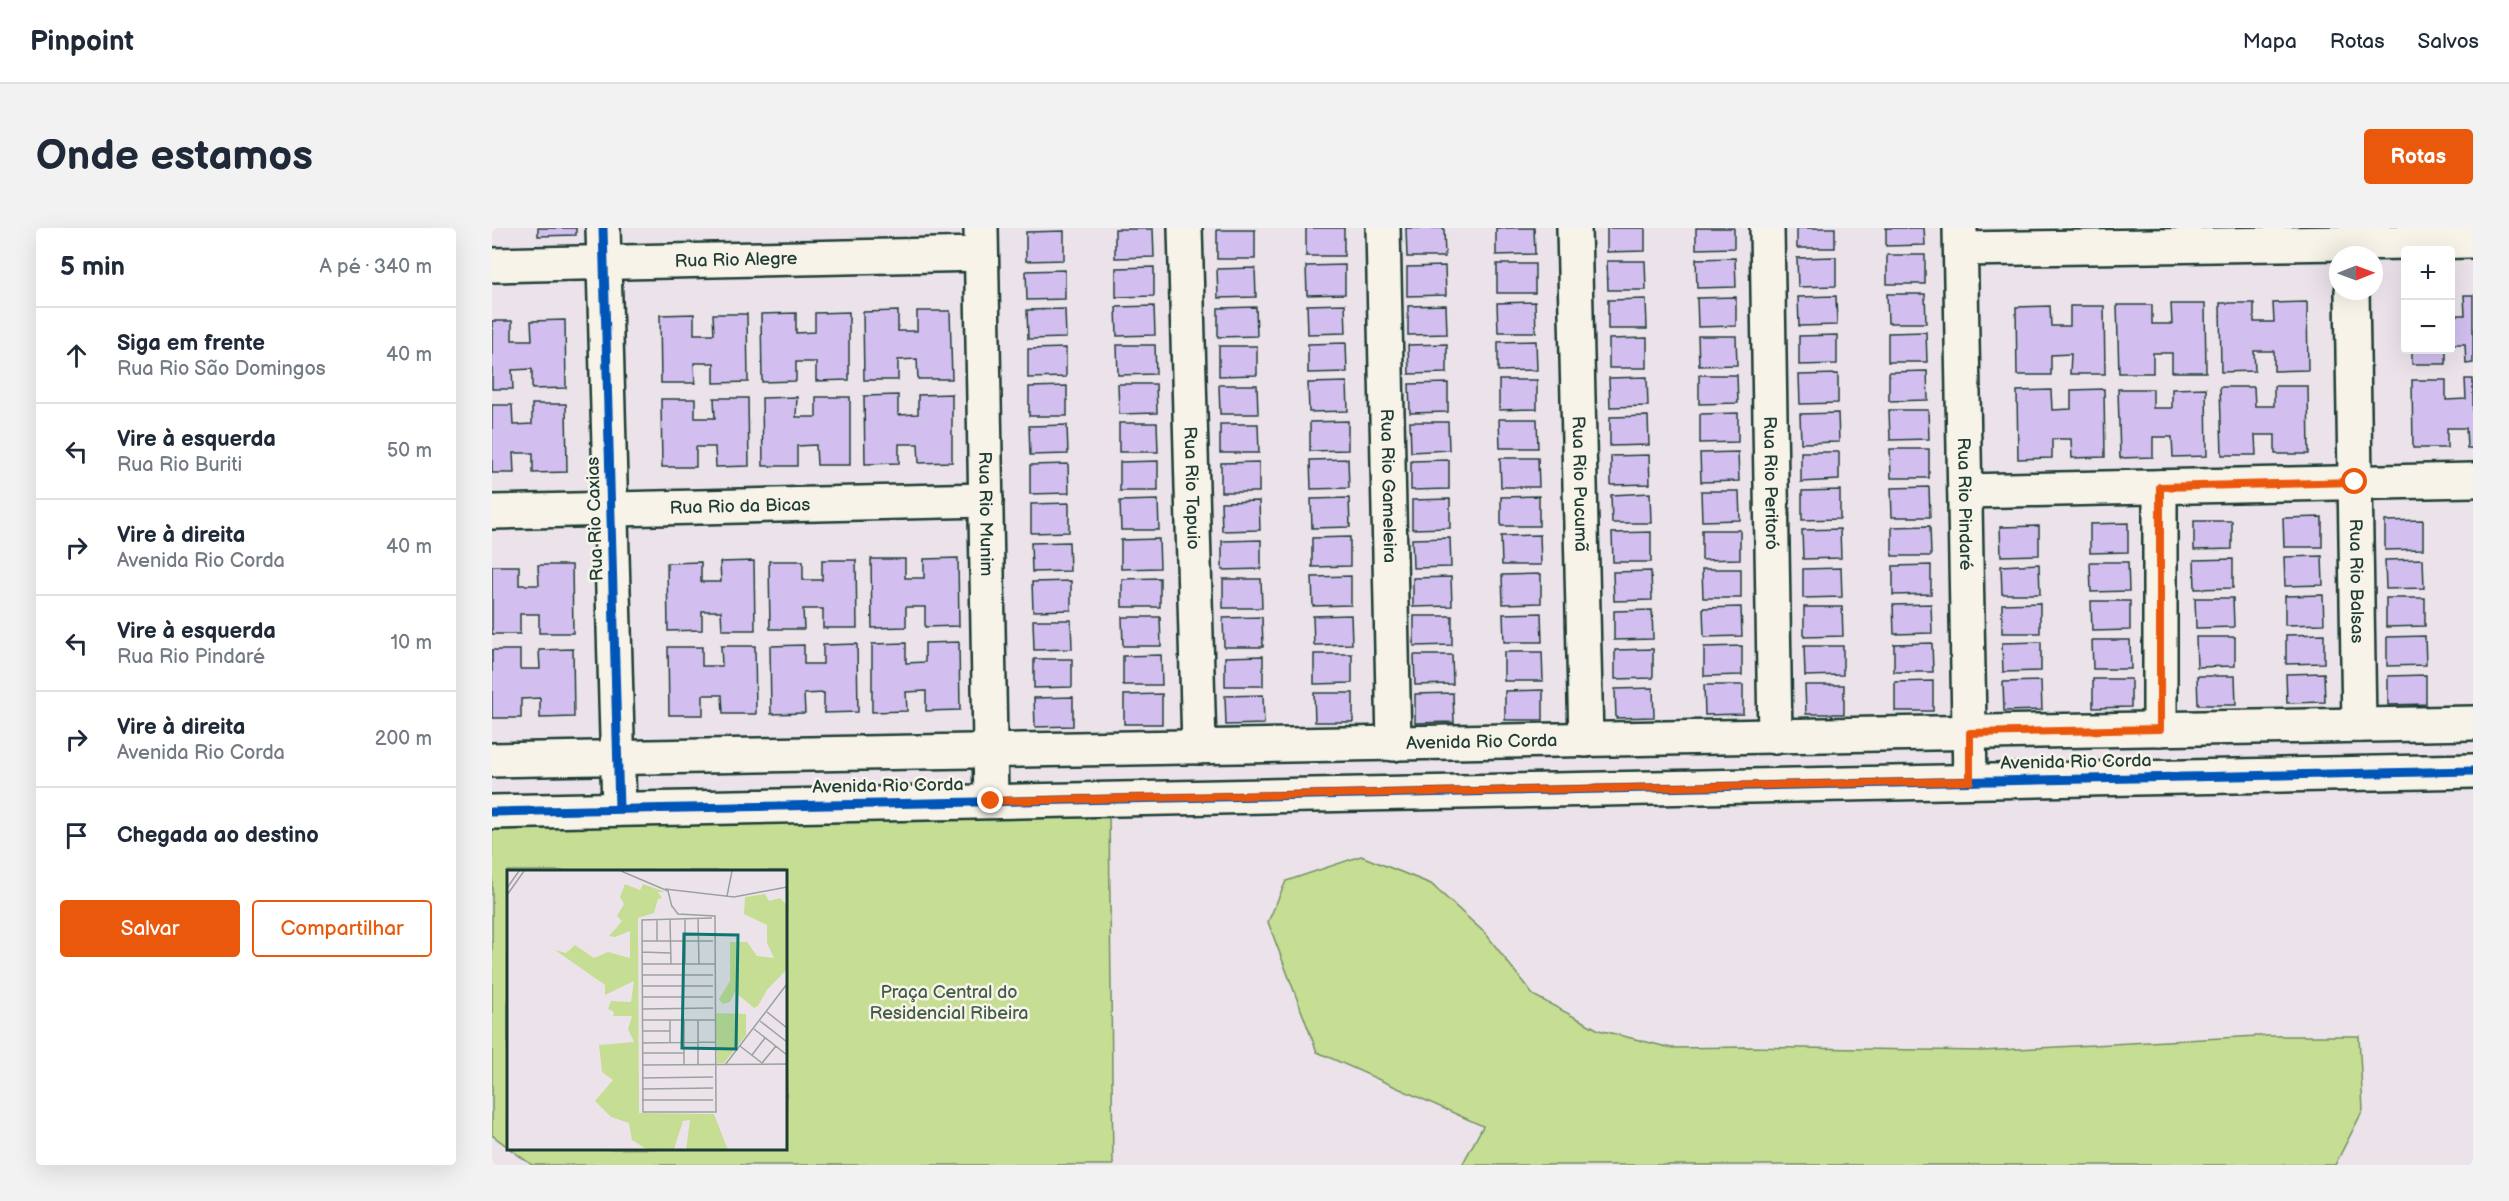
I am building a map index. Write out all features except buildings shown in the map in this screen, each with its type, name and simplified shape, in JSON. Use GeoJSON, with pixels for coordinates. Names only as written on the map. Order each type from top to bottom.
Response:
{"type":"FeatureCollection","features":[{"type":"Feature","properties":{"kind":"street","name":"Rua Rio Caxias"},"geometry":{"type":"LineString","coordinates":[[603,228],[619,809]]}},
{"type":"Feature","properties":{"kind":"street","name":"Rua Rio Tapuio"},"geometry":{"type":"LineString","coordinates":[[1185,228],[1199,747]]}},
{"type":"Feature","properties":{"kind":"street","name":"Rua Rio Gameleira"},"geometry":{"type":"LineString","coordinates":[[1383,228],[1394,744]]}},
{"type":"Feature","properties":{"kind":"street","name":"Rua Rio Pucumã"},"geometry":{"type":"LineString","coordinates":[[1574,228],[1586,740]]}},
{"type":"Feature","properties":{"kind":"street","name":"Rua Rio Peritoró"},"geometry":{"type":"LineString","coordinates":[[1767,228],[1775,737]]}},
{"type":"Feature","properties":{"kind":"street"},"geometry":{"type":"LineString","coordinates":[[1960,238],[2473,241]]}},
{"type":"Feature","properties":{"kind":"street","name":"Rua Rio Pindaré"},"geometry":{"type":"LineString","coordinates":[[1960,238],[1970,781]]}},
{"type":"Feature","properties":{"kind":"street","name":"Rua Rio Alegre"},"geometry":{"type":"LineString","coordinates":[[492,265],[604,262],[981,241]]}},
{"type":"Feature","properties":{"kind":"street","name":"Rua Rio Munim"},"geometry":{"type":"LineString","coordinates":[[981,241],[991,801]]}},
{"type":"Feature","properties":{"kind":"street","name":"Rua Rio Balsas"},"geometry":{"type":"LineString","coordinates":[[2352,300],[2359,725]]}},
{"type":"Feature","properties":{"kind":"street"},"geometry":{"type":"LineString","coordinates":[[1965,491],[2473,480]]}},
{"type":"Feature","properties":{"kind":"street"},"geometry":{"type":"LineString","coordinates":[[2160,487],[2160,729]]}},
{"type":"Feature","properties":{"kind":"street","name":"Rua Rio da Bicas"},"geometry":{"type":"LineString","coordinates":[[492,512],[986,500]]}},
{"type":"Feature","properties":{"kind":"street","name":"Avenida Rio Corda"},"geometry":{"type":"LineString","coordinates":[[492,760],[2473,723]]}},
{"type":"Feature","properties":{"kind":"street","name":"Avenida Rio Corda"},"geometry":{"type":"LineString","coordinates":[[492,812],[2473,771]]}},
{"type":"Feature","properties":{"kind":"green space","name":"Praça Central do Residencial Ribeira"},"geometry":{"type":"Polygon","coordinates":[[[1109,813],[1113,1165],[532,1165],[511,1150],[788,1150],[788,870],[507,870],[507,1146],[492,1135],[492,830],[1109,813]]]}},
{"type":"Feature","properties":{"kind":"green space"},"geometry":{"type":"Polygon","coordinates":[[[1361,856],[1431,884],[1486,934],[1533,995],[1599,1030],[1671,1048],[1982,1051],[2258,1036],[2359,1036],[2363,1110],[2335,1165],[1462,1165],[1483,1126],[1317,1052],[1268,922],[1286,881],[1361,856]]]}},
{"type":"Feature","properties":{"kind":"cycle path"},"geometry":{"type":"LineString","coordinates":[[603,228],[619,809]]}},
{"type":"Feature","properties":{"kind":"cycle path"},"geometry":{"type":"LineString","coordinates":[[492,812],[2473,771]]}},
{"type":"Feature","properties":{"kind":"route"},"geometry":{"type":"LineString","coordinates":[[991,801],[1970,781],[1970,733],[2160,729],[2160,487],[2355,482]]}}]}
